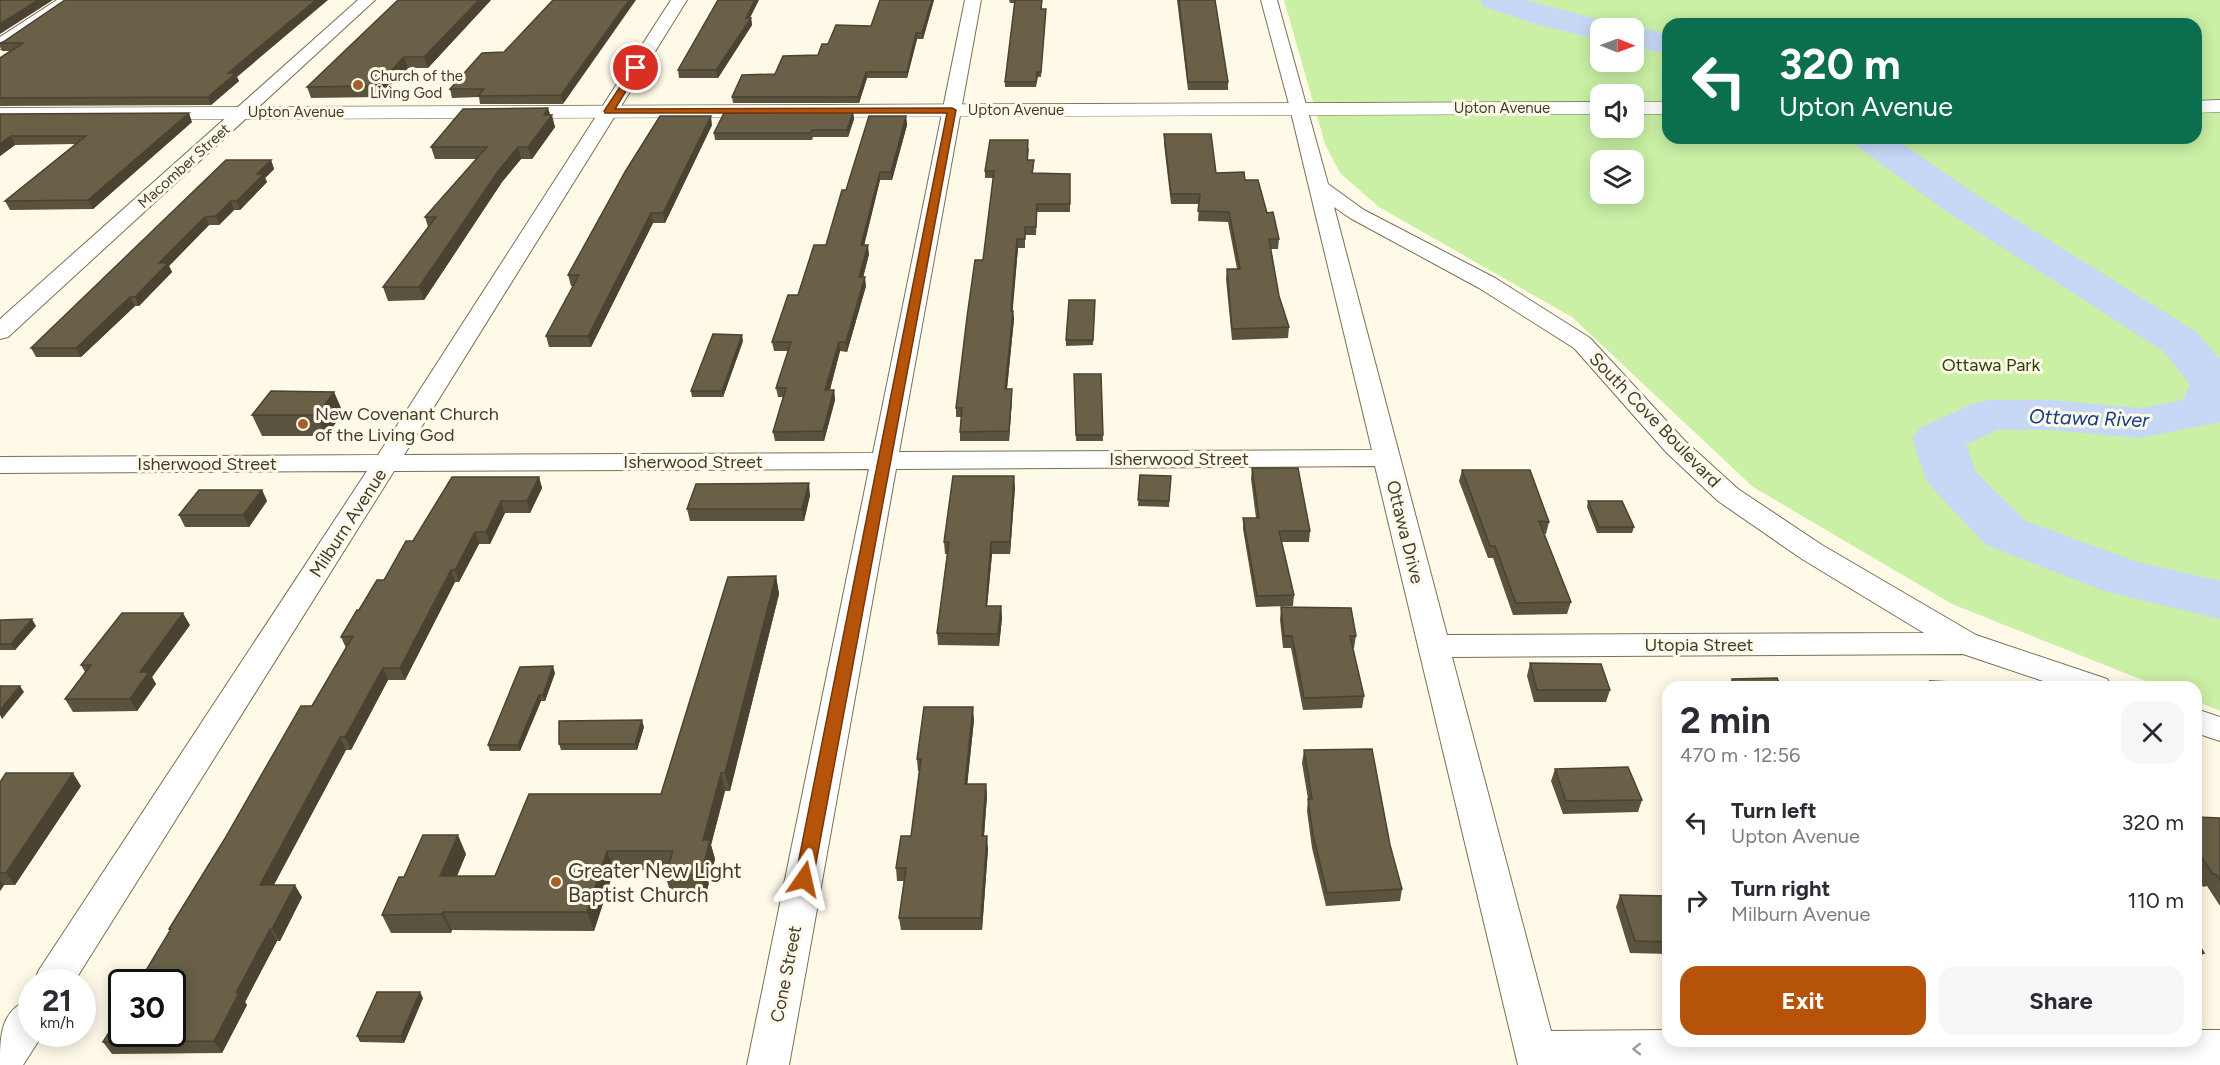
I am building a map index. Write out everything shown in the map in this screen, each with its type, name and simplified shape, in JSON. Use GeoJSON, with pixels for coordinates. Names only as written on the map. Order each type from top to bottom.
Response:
{"type":"FeatureCollection","features":[{"type":"Feature","properties":{"kind":"street"},"geometry":{"type":"LineString","coordinates":[[0,44],[68,0]]}},
{"type":"Feature","properties":{"kind":"street","name":"Macomber Street"},"geometry":{"type":"LineString","coordinates":[[0,332],[367,0]]}},
{"type":"Feature","properties":{"kind":"street","name":"Milburn Avenue"},"geometry":{"type":"LineString","coordinates":[[61,969],[679,0]]}},
{"type":"Feature","properties":{"kind":"street","name":"Cone Street"},"geometry":{"type":"LineString","coordinates":[[768,1065],[973,0]]}},
{"type":"Feature","properties":{"kind":"street","name":"Ottawa Drive"},"geometry":{"type":"LineString","coordinates":[[1269,0],[1299,108],[1537,1057]]}},
{"type":"Feature","properties":{"kind":"street"},"geometry":{"type":"LineString","coordinates":[[2202,106],[2220,106]]}},
{"type":"Feature","properties":{"kind":"street","name":"Upton Avenue"},"geometry":{"type":"LineString","coordinates":[[0,114],[1590,108]]}},
{"type":"Feature","properties":{"kind":"street"},"geometry":{"type":"LineString","coordinates":[[1644,108],[1662,108]]}},
{"type":"Feature","properties":{"kind":"street","name":"South Cove Boulevard"},"geometry":{"type":"LineString","coordinates":[[1318,186],[1357,213],[1486,283],[1582,343],[1675,446],[1728,495],[1812,552],[1965,643],[2078,681]]}},
{"type":"Feature","properties":{"kind":"street","name":"Isherwood Street"},"geometry":{"type":"LineString","coordinates":[[0,465],[1386,458]]}},
{"type":"Feature","properties":{"kind":"street","name":"Utopia Street"},"geometry":{"type":"LineString","coordinates":[[1434,646],[1965,643]]}},
{"type":"Feature","properties":{"kind":"street"},"geometry":{"type":"LineString","coordinates":[[2202,723],[2220,729]]}},
{"type":"Feature","properties":{"kind":"street"},"geometry":{"type":"LineString","coordinates":[[0,1065],[18,1037]]}},
{"type":"Feature","properties":{"kind":"street"},"geometry":{"type":"LineString","coordinates":[[1537,1057],[2220,1048]]}},
{"type":"Feature","properties":{"kind":"green space","name":"Ottawa Park"},"geometry":{"type":"Polygon","coordinates":[[[1284,0],[2220,0],[2220,711],[2202,704],[2202,681],[2145,681],[1952,604],[1753,487],[1572,317],[1379,207],[1340,173],[1325,144],[1284,0]]]}},
{"type":"Feature","properties":{"kind":"building"},"geometry":{"type":"Polygon","coordinates":[[[0,0],[38,0],[0,24],[0,0]]]}},
{"type":"Feature","properties":{"kind":"building"},"geometry":{"type":"Polygon","coordinates":[[[65,0],[316,0],[228,73],[236,73],[208,97],[0,98],[0,58],[23,43],[0,43],[65,0]]]}},
{"type":"Feature","properties":{"kind":"building"},"geometry":{"type":"Polygon","coordinates":[[[398,0],[479,0],[424,57],[404,57],[376,86],[307,87],[398,0]]]}},
{"type":"Feature","properties":{"kind":"building"},"geometry":{"type":"Polygon","coordinates":[[[553,0],[629,0],[561,95],[478,96],[484,89],[450,89],[482,53],[504,52],[553,0]]]}},
{"type":"Feature","properties":{"kind":"building"},"geometry":{"type":"Polygon","coordinates":[[[718,0],[755,0],[746,18],[751,18],[716,70],[678,70],[718,0]]]}},
{"type":"Feature","properties":{"kind":"building"},"geometry":{"type":"Polygon","coordinates":[[[880,0],[932,0],[922,33],[916,33],[907,72],[866,72],[858,97],[732,97],[742,75],[775,74],[783,56],[818,55],[822,44],[828,44],[836,25],[871,26],[880,0]]]}},
{"type":"Feature","properties":{"kind":"building"},"geometry":{"type":"Polygon","coordinates":[[[1015,0],[1042,0],[1041,9],[1046,9],[1041,72],[1037,72],[1036,82],[1005,82],[1015,0]]]}},
{"type":"Feature","properties":{"kind":"building"},"geometry":{"type":"Polygon","coordinates":[[[1179,0],[1215,0],[1228,82],[1188,82],[1179,0]]]}},
{"type":"Feature","properties":{"kind":"building"},"geometry":{"type":"Polygon","coordinates":[[[548,108],[544,115],[552,115],[528,147],[518,147],[499,170],[419,287],[383,287],[436,217],[425,217],[487,147],[431,147],[463,109],[548,108]]]}},
{"type":"Feature","properties":{"kind":"building"},"geometry":{"type":"Polygon","coordinates":[[[853,112],[847,130],[812,130],[811,133],[714,133],[724,113],[853,112]]]}},
{"type":"Feature","properties":{"kind":"building"},"geometry":{"type":"Polygon","coordinates":[[[189,113],[88,200],[5,201],[86,136],[11,136],[0,144],[0,114],[189,113]]]}},
{"type":"Feature","properties":{"kind":"building"},"geometry":{"type":"Polygon","coordinates":[[[660,116],[711,116],[663,213],[651,213],[588,336],[546,336],[579,275],[568,275],[625,172],[660,116]]]}},
{"type":"Feature","properties":{"kind":"building"},"geometry":{"type":"Polygon","coordinates":[[[869,116],[906,116],[891,172],[880,172],[861,245],[868,245],[859,277],[865,277],[846,342],[839,342],[825,390],[834,390],[823,431],[773,432],[786,388],[776,388],[791,342],[772,342],[788,295],[798,295],[814,245],[826,245],[842,190],[846,190],[869,116]]]}},
{"type":"Feature","properties":{"kind":"building"},"geometry":{"type":"Polygon","coordinates":[[[1164,134],[1211,134],[1216,173],[1244,172],[1245,180],[1258,180],[1267,213],[1273,212],[1279,239],[1269,239],[1279,296],[1289,327],[1232,329],[1227,269],[1240,269],[1229,212],[1198,211],[1200,194],[1171,194],[1164,134]]]}},
{"type":"Feature","properties":{"kind":"building"},"geometry":{"type":"Polygon","coordinates":[[[990,140],[1028,140],[1027,160],[1034,160],[1032,173],[1070,174],[1070,204],[1037,204],[1036,227],[1025,227],[1025,239],[1017,239],[1005,389],[1012,389],[1009,431],[960,432],[962,408],[956,408],[967,317],[975,260],[983,260],[994,171],[985,171],[990,140]]]}},
{"type":"Feature","properties":{"kind":"building"},"geometry":{"type":"Polygon","coordinates":[[[226,160],[271,160],[257,174],[264,174],[237,201],[231,201],[216,216],[205,217],[159,263],[168,263],[135,297],[130,297],[76,348],[31,348],[226,160]]]}},
{"type":"Feature","properties":{"kind":"building"},"geometry":{"type":"Polygon","coordinates":[[[1069,300],[1095,300],[1093,340],[1066,340],[1069,300]]]}},
{"type":"Feature","properties":{"kind":"building"},"geometry":{"type":"Polygon","coordinates":[[[713,334],[742,335],[722,391],[691,391],[713,334]]]}},
{"type":"Feature","properties":{"kind":"building"},"geometry":{"type":"Polygon","coordinates":[[[1074,374],[1101,374],[1103,435],[1076,435],[1074,374]]]}},
{"type":"Feature","properties":{"kind":"building"},"geometry":{"type":"Polygon","coordinates":[[[271,391],[334,392],[317,415],[252,415],[271,391]]]}},
{"type":"Feature","properties":{"kind":"building"},"geometry":{"type":"Polygon","coordinates":[[[1252,468],[1298,468],[1310,531],[1279,531],[1294,595],[1257,596],[1243,518],[1259,518],[1252,468]]]}},
{"type":"Feature","properties":{"kind":"building"},"geometry":{"type":"Polygon","coordinates":[[[1462,470],[1530,470],[1549,522],[1539,521],[1571,602],[1516,603],[1495,546],[1490,546],[1462,470]]]}},
{"type":"Feature","properties":{"kind":"building"},"geometry":{"type":"Polygon","coordinates":[[[1140,475],[1171,476],[1169,501],[1138,500],[1140,475]]]}},
{"type":"Feature","properties":{"kind":"building"},"geometry":{"type":"Polygon","coordinates":[[[953,476],[1014,476],[1010,542],[991,542],[986,606],[1001,606],[998,634],[937,633],[949,542],[944,542],[953,476]]]}},
{"type":"Feature","properties":{"kind":"building"},"geometry":{"type":"Polygon","coordinates":[[[452,477],[539,477],[527,501],[501,501],[486,532],[475,532],[455,570],[451,570],[400,668],[383,668],[345,737],[340,737],[260,885],[295,885],[236,993],[239,993],[214,1041],[186,1041],[186,969],[147,969],[301,706],[312,706],[353,636],[341,637],[357,610],[377,580],[384,580],[406,541],[413,541],[452,477]]]}},
{"type":"Feature","properties":{"kind":"building"},"geometry":{"type":"Polygon","coordinates":[[[809,483],[802,509],[687,509],[696,484],[809,483]]]}},
{"type":"Feature","properties":{"kind":"building"},"geometry":{"type":"Polygon","coordinates":[[[199,490],[262,490],[243,515],[179,515],[199,490]]]}},
{"type":"Feature","properties":{"kind":"building"},"geometry":{"type":"Polygon","coordinates":[[[1588,501],[1622,501],[1634,527],[1599,527],[1588,501]]]}},
{"type":"Feature","properties":{"kind":"building"},"geometry":{"type":"Polygon","coordinates":[[[776,576],[725,773],[721,773],[703,840],[710,840],[701,875],[665,875],[673,851],[607,851],[587,912],[443,912],[442,914],[382,915],[399,877],[404,877],[423,835],[458,835],[440,876],[495,876],[529,794],[661,794],[728,577],[776,576]]]}},
{"type":"Feature","properties":{"kind":"building"},"geometry":{"type":"Polygon","coordinates":[[[1281,607],[1351,608],[1356,636],[1350,636],[1364,696],[1304,698],[1292,636],[1284,636],[1281,607]]]}},
{"type":"Feature","properties":{"kind":"building"},"geometry":{"type":"Polygon","coordinates":[[[122,613],[183,613],[140,672],[149,672],[130,699],[65,699],[91,665],[81,665],[122,613]]]}},
{"type":"Feature","properties":{"kind":"building"},"geometry":{"type":"Polygon","coordinates":[[[32,619],[11,644],[0,644],[0,620],[32,619]]]}},
{"type":"Feature","properties":{"kind":"building"},"geometry":{"type":"Polygon","coordinates":[[[1530,663],[1601,664],[1610,690],[1537,690],[1530,663]]]}},
{"type":"Feature","properties":{"kind":"building"},"geometry":{"type":"Polygon","coordinates":[[[553,666],[543,695],[539,695],[518,745],[488,745],[520,667],[553,666]]]}},
{"type":"Feature","properties":{"kind":"building"},"geometry":{"type":"Polygon","coordinates":[[[1777,678],[1778,681],[1733,681],[1732,679],[1777,678]]]}},
{"type":"Feature","properties":{"kind":"building"},"geometry":{"type":"Polygon","coordinates":[[[0,686],[20,686],[0,710],[0,686]]]}},
{"type":"Feature","properties":{"kind":"building"},"geometry":{"type":"Polygon","coordinates":[[[924,707],[973,707],[965,784],[986,784],[982,836],[987,836],[981,918],[899,918],[906,868],[896,868],[901,836],[911,836],[921,759],[917,759],[924,707]]]}},
{"type":"Feature","properties":{"kind":"building"},"geometry":{"type":"Polygon","coordinates":[[[642,720],[635,744],[559,744],[559,721],[642,720]]]}},
{"type":"Feature","properties":{"kind":"building"},"geometry":{"type":"Polygon","coordinates":[[[1372,749],[1390,845],[1402,889],[1327,893],[1313,835],[1308,799],[1312,799],[1304,750],[1372,749]]]}},
{"type":"Feature","properties":{"kind":"building"},"geometry":{"type":"Polygon","coordinates":[[[1628,767],[1642,800],[1566,801],[1555,769],[1628,767]]]}},
{"type":"Feature","properties":{"kind":"building"},"geometry":{"type":"Polygon","coordinates":[[[6,773],[73,773],[6,873],[0,873],[0,782],[6,773]]]}},
{"type":"Feature","properties":{"kind":"building"},"geometry":{"type":"Polygon","coordinates":[[[2202,817],[2220,818],[2220,880],[2216,874],[2213,874],[2202,858],[2202,817]]]}},
{"type":"Feature","properties":{"kind":"building"},"geometry":{"type":"Polygon","coordinates":[[[1620,895],[1662,896],[1662,942],[1635,941],[1620,895]]]}},
{"type":"Feature","properties":{"kind":"building"},"geometry":{"type":"Polygon","coordinates":[[[377,992],[420,992],[401,1036],[357,1036],[377,992]]]}},
{"type":"Feature","properties":{"kind":"waterway","name":"Ottawa River"},"geometry":{"type":"LineString","coordinates":[[1495,0],[1546,17],[1590,28]]}},
{"type":"Feature","properties":{"kind":"waterway","name":"Ottawa River"},"geometry":{"type":"LineString","coordinates":[[1644,39],[1662,43]]}},
{"type":"Feature","properties":{"kind":"waterway","name":"Ottawa River"},"geometry":{"type":"LineString","coordinates":[[1878,144],[1961,203],[2179,341],[2215,383],[2203,411],[2140,423],[2051,415],[1990,415],[1938,439],[1953,479],[2006,533],[2124,578],[2220,600]]}},
{"type":"Feature","properties":{"kind":"place","name":"Church of the Living God"},"geometry":{"type":"Point","coordinates":[358,85]}},
{"type":"Feature","properties":{"kind":"place","name":"New Covenant Church of the Living God"},"geometry":{"type":"Point","coordinates":[303,424]}},
{"type":"Feature","properties":{"kind":"place","name":"Greater New Light Baptist Church"},"geometry":{"type":"Point","coordinates":[556,882]}},
{"type":"Feature","properties":{"kind":"route"},"geometry":{"type":"LineString","coordinates":[[636,68],[609,111],[952,110],[804,879]]}}]}
